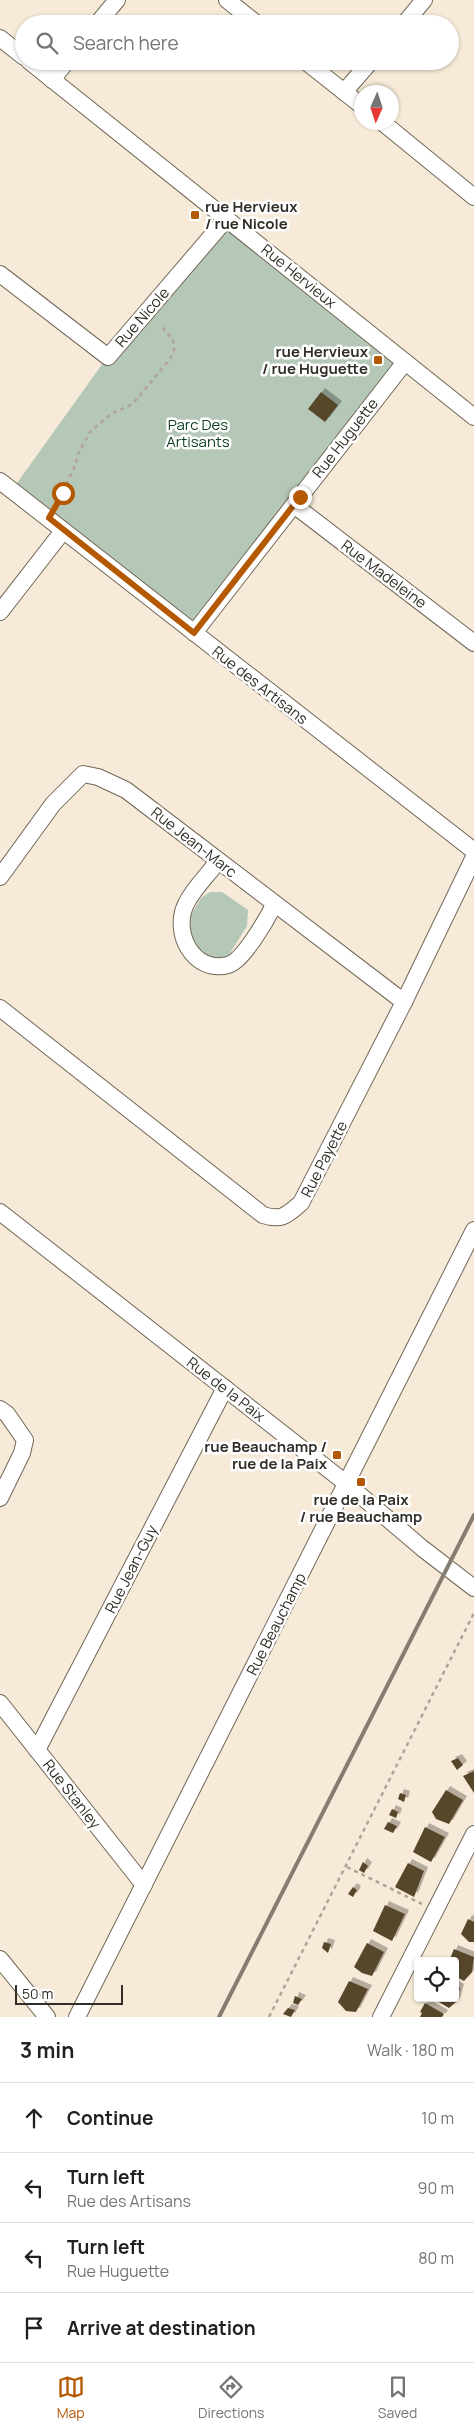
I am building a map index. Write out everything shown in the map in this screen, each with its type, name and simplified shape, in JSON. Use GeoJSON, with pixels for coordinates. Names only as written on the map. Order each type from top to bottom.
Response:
{"type":"FeatureCollection","features":[{"type":"Feature","properties":{"kind":"street"},"geometry":{"type":"LineString","coordinates":[[105,15],[117,0]]}},
{"type":"Feature","properties":{"kind":"street"},"geometry":{"type":"LineString","coordinates":[[227,0],[246,15]]}},
{"type":"Feature","properties":{"kind":"street"},"geometry":{"type":"LineString","coordinates":[[412,15],[424,0]]}},
{"type":"Feature","properties":{"kind":"street"},"geometry":{"type":"LineString","coordinates":[[0,38],[15,50]]}},
{"type":"Feature","properties":{"kind":"street","name":"Rue Hervieux"},"geometry":{"type":"LineString","coordinates":[[40,70],[227,218],[474,418]]}},
{"type":"Feature","properties":{"kind":"street"},"geometry":{"type":"LineString","coordinates":[[52,80],[60,70]]}},
{"type":"Feature","properties":{"kind":"street"},"geometry":{"type":"LineString","coordinates":[[316,70],[354,100]]}},
{"type":"Feature","properties":{"kind":"street"},"geometry":{"type":"LineString","coordinates":[[344,92],[363,70]]}},
{"type":"Feature","properties":{"kind":"street"},"geometry":{"type":"LineString","coordinates":[[392,130],[474,197]]}},
{"type":"Feature","properties":{"kind":"street","name":"Rue Nicole"},"geometry":{"type":"LineString","coordinates":[[0,274],[108,358],[227,218]]}},
{"type":"Feature","properties":{"kind":"street","name":"Rue Huguette"},"geometry":{"type":"LineString","coordinates":[[194,633],[404,362]]}},
{"type":"Feature","properties":{"kind":"street","name":"Rue des Artisans"},"geometry":{"type":"LineString","coordinates":[[0,481],[474,851]]}},
{"type":"Feature","properties":{"kind":"street","name":"Rue Madeleine"},"geometry":{"type":"LineString","coordinates":[[294,505],[474,643]]}},
{"type":"Feature","properties":{"kind":"street"},"geometry":{"type":"LineString","coordinates":[[0,612],[64,531]]}},
{"type":"Feature","properties":{"kind":"street","name":"Rue Jean-Marc"},"geometry":{"type":"LineString","coordinates":[[0,877],[53,804],[83,774],[98,776],[126,790],[274,905],[404,1002]]}},
{"type":"Feature","properties":{"kind":"street","name":"Rue Payette"},"geometry":{"type":"LineString","coordinates":[[0,1008],[263,1215],[276,1219],[288,1214],[301,1203],[404,1002],[474,857]]}},
{"type":"Feature","properties":{"kind":"street"},"geometry":{"type":"LineString","coordinates":[[218,861],[186,904],[181,923],[183,941],[194,956],[209,964],[228,964],[241,956],[274,905]]}},
{"type":"Feature","properties":{"kind":"street","name":"Rue de la Paix"},"geometry":{"type":"LineString","coordinates":[[0,1212],[347,1484],[422,1548],[474,1588]]}},
{"type":"Feature","properties":{"kind":"street","name":"Rue Beauchamp"},"geometry":{"type":"LineString","coordinates":[[77,2017],[474,1230]]}},
{"type":"Feature","properties":{"kind":"street","name":"Rue Jean-Guy"},"geometry":{"type":"LineString","coordinates":[[37,1750],[225,1388]]}},
{"type":"Feature","properties":{"kind":"street"},"geometry":{"type":"LineString","coordinates":[[0,1409],[8,1414],[24,1440],[22,1453],[0,1498]]}},
{"type":"Feature","properties":{"kind":"street","name":"Rue Stanley"},"geometry":{"type":"LineString","coordinates":[[0,1703],[144,1885]]}},
{"type":"Feature","properties":{"kind":"street"},"geometry":{"type":"LineString","coordinates":[[381,2017],[474,1834]]}},
{"type":"Feature","properties":{"kind":"street"},"geometry":{"type":"LineString","coordinates":[[0,1958],[47,2017]]}},
{"type":"Feature","properties":{"kind":"path"},"geometry":{"type":"LineString","coordinates":[[49,518],[63,493],[76,464],[77,456],[90,432],[112,413],[129,406],[137,399],[170,359],[174,350],[173,340],[162,327]]}},
{"type":"Feature","properties":{"kind":"path"},"geometry":{"type":"LineString","coordinates":[[270,2017],[474,1613]]}},
{"type":"Feature","properties":{"kind":"path"},"geometry":{"type":"LineString","coordinates":[[347,1867],[435,1910]]}},
{"type":"Feature","properties":{"kind":"green space","name":"Parc Des Artisants"},"geometry":{"type":"Polygon","coordinates":[[[227,218],[405,361],[195,633],[12,490],[108,356],[227,218]]]}},
{"type":"Feature","properties":{"kind":"green space"},"geometry":{"type":"Polygon","coordinates":[[[210,892],[222,892],[248,910],[247,926],[227,958],[210,958],[198,953],[184,926],[201,898],[210,892]]]}},
{"type":"Feature","properties":{"kind":"building"},"geometry":{"type":"Polygon","coordinates":[[[321,392],[338,405],[325,422],[308,409],[321,392]]]}},
{"type":"Feature","properties":{"kind":"building"},"geometry":{"type":"Polygon","coordinates":[[[458,1758],[463,1765],[457,1770],[451,1761],[458,1758]]]}},
{"type":"Feature","properties":{"kind":"building"},"geometry":{"type":"Polygon","coordinates":[[[474,1771],[474,1793],[463,1776],[474,1771]]]}},
{"type":"Feature","properties":{"kind":"building"},"geometry":{"type":"Polygon","coordinates":[[[446,1790],[463,1800],[449,1824],[436,1819],[432,1812],[446,1790]]]}},
{"type":"Feature","properties":{"kind":"building"},"geometry":{"type":"Polygon","coordinates":[[[400,1793],[406,1795],[404,1802],[398,1799],[400,1793]]]}},
{"type":"Feature","properties":{"kind":"building"},"geometry":{"type":"Polygon","coordinates":[[[392,1809],[398,1812],[396,1818],[389,1815],[392,1809]]]}},
{"type":"Feature","properties":{"kind":"building"},"geometry":{"type":"Polygon","coordinates":[[[388,1822],[397,1826],[393,1833],[384,1829],[388,1822]]]}},
{"type":"Feature","properties":{"kind":"building"},"geometry":{"type":"Polygon","coordinates":[[[425,1827],[445,1837],[431,1862],[413,1852],[425,1827]]]}},
{"type":"Feature","properties":{"kind":"building"},"geometry":{"type":"Polygon","coordinates":[[[363,1862],[368,1866],[364,1873],[359,1870],[363,1862]]]}},
{"type":"Feature","properties":{"kind":"building"},"geometry":{"type":"Polygon","coordinates":[[[408,1863],[424,1871],[414,1897],[395,1887],[408,1863]]]}},
{"type":"Feature","properties":{"kind":"building"},"geometry":{"type":"Polygon","coordinates":[[[353,1887],[357,1890],[353,1897],[348,1894],[353,1887]]]}},
{"type":"Feature","properties":{"kind":"building"},"geometry":{"type":"Polygon","coordinates":[[[385,1905],[405,1914],[392,1941],[373,1931],[385,1905]]]}},
{"type":"Feature","properties":{"kind":"building"},"geometry":{"type":"Polygon","coordinates":[[[468,1919],[474,1922],[474,1942],[469,1942],[461,1934],[468,1919]]]}},
{"type":"Feature","properties":{"kind":"building"},"geometry":{"type":"Polygon","coordinates":[[[324,1942],[331,1944],[328,1953],[322,1948],[324,1942]]]}},
{"type":"Feature","properties":{"kind":"building"},"geometry":{"type":"Polygon","coordinates":[[[367,1943],[384,1952],[372,1976],[362,1973],[354,1967],[367,1943]]]}},
{"type":"Feature","properties":{"kind":"building"},"geometry":{"type":"Polygon","coordinates":[[[454,1949],[474,1957],[472,1972],[464,1981],[459,1978],[459,1957],[451,1957],[454,1949]]]}},
{"type":"Feature","properties":{"kind":"building"},"geometry":{"type":"Polygon","coordinates":[[[349,1981],[368,1989],[356,2012],[346,2011],[338,2002],[349,1981]]]}},
{"type":"Feature","properties":{"kind":"building"},"geometry":{"type":"Polygon","coordinates":[[[295,1996],[302,1999],[298,2005],[293,2003],[295,1996]]]}},
{"type":"Feature","properties":{"kind":"building"},"geometry":{"type":"Polygon","coordinates":[[[439,2002],[456,2002],[449,2008],[439,2002]]]}},
{"type":"Feature","properties":{"kind":"building"},"geometry":{"type":"Polygon","coordinates":[[[425,2003],[444,2014],[442,2017],[420,2017],[422,2013],[420,2012],[425,2003]]]}},
{"type":"Feature","properties":{"kind":"building"},"geometry":{"type":"Polygon","coordinates":[[[288,2008],[295,2010],[291,2017],[283,2014],[288,2008]]]}},
{"type":"Feature","properties":{"kind":"railway"},"geometry":{"type":"LineString","coordinates":[[219,2017],[474,1515]]}},
{"type":"Feature","properties":{"kind":"place","name":"rue Hervieux / rue Nicole"},"geometry":{"type":"Point","coordinates":[195,215]}},
{"type":"Feature","properties":{"kind":"place","name":"rue Hervieux / rue Huguette"},"geometry":{"type":"Point","coordinates":[378,360]}},
{"type":"Feature","properties":{"kind":"place","name":"rue Beauchamp / rue de la Paix"},"geometry":{"type":"Point","coordinates":[337,1455]}},
{"type":"Feature","properties":{"kind":"place","name":"rue de la Paix / rue Beauchamp"},"geometry":{"type":"Point","coordinates":[361,1482]}},
{"type":"Feature","properties":{"kind":"route"},"geometry":{"type":"LineString","coordinates":[[63,493],[49,518],[194,633],[300,497]]}}]}
